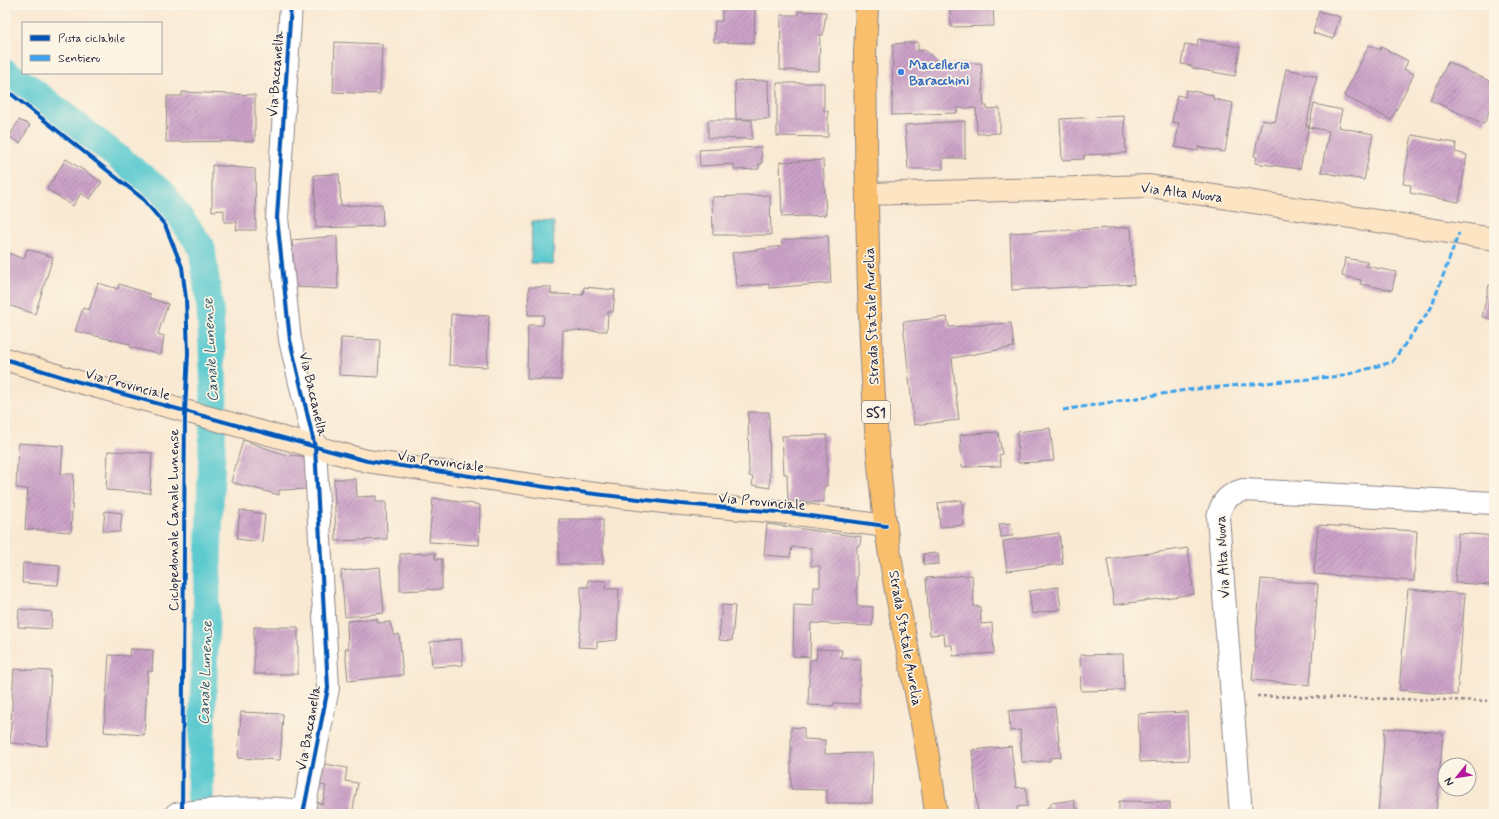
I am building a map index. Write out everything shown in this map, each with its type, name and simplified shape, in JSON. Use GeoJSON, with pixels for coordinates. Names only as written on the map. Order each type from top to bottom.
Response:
{"type":"FeatureCollection","features":[{"type":"Feature","properties":{"kind":"main road","name":"Strada Statale Aurelia"},"geometry":{"type":"LineString","coordinates":[[867,5],[865,55],[867,194],[872,356],[882,496],[886,526],[931,776],[936,814]]}},
{"type":"Feature","properties":{"kind":"street","name":"Via Baccanella"},"geometry":{"type":"LineString","coordinates":[[291,5],[277,218],[290,340],[315,447],[328,688],[304,812]]}},
{"type":"Feature","properties":{"kind":"street","name":"Via Alta Nuova"},"geometry":{"type":"LineString","coordinates":[[867,194],[1149,186],[1494,239]]}},
{"type":"Feature","properties":{"kind":"street","name":"Via Provinciale"},"geometry":{"type":"LineString","coordinates":[[5,359],[72,380],[367,461],[587,493],[681,504],[789,513],[886,526]]}},
{"type":"Feature","properties":{"kind":"street","name":"Via Alta Nuova"},"geometry":{"type":"LineString","coordinates":[[1241,814],[1218,517],[1220,507],[1226,499],[1234,493],[1243,490],[1494,503]]}},
{"type":"Feature","properties":{"kind":"street"},"geometry":{"type":"LineString","coordinates":[[182,813],[214,809],[290,809],[304,812]]}},
{"type":"Feature","properties":{"kind":"path"},"geometry":{"type":"LineString","coordinates":[[1232,696],[1494,701]]}},
{"type":"Feature","properties":{"kind":"water"},"geometry":{"type":"Polygon","coordinates":[[[532,221],[554,222],[553,264],[531,263],[532,221]]]}},
{"type":"Feature","properties":{"kind":"building"},"geometry":{"type":"Polygon","coordinates":[[[722,5],[755,5],[754,43],[714,42],[715,21],[722,21],[722,5]]]}},
{"type":"Feature","properties":{"kind":"building"},"geometry":{"type":"Polygon","coordinates":[[[950,5],[993,5],[994,26],[951,27],[950,5]]]}},
{"type":"Feature","properties":{"kind":"building"},"geometry":{"type":"Polygon","coordinates":[[[798,11],[826,12],[823,35],[820,35],[819,71],[780,70],[781,15],[798,15],[798,11]]]}},
{"type":"Feature","properties":{"kind":"building"},"geometry":{"type":"Polygon","coordinates":[[[1319,11],[1340,17],[1333,39],[1313,33],[1319,11]]]}},
{"type":"Feature","properties":{"kind":"building"},"geometry":{"type":"Polygon","coordinates":[[[1198,39],[1240,47],[1235,76],[1192,68],[1192,66],[1181,64],[1185,44],[1197,46],[1198,39]]]}},
{"type":"Feature","properties":{"kind":"building"},"geometry":{"type":"Polygon","coordinates":[[[335,42],[382,44],[380,94],[333,92],[335,42]]]}},
{"type":"Feature","properties":{"kind":"building"},"geometry":{"type":"Polygon","coordinates":[[[918,42],[918,51],[925,50],[940,64],[981,63],[984,106],[987,106],[987,109],[1000,108],[1000,133],[977,134],[976,108],[957,108],[957,113],[892,115],[893,44],[918,42]]]}},
{"type":"Feature","properties":{"kind":"building"},"geometry":{"type":"Polygon","coordinates":[[[1369,45],[1380,50],[1381,47],[1408,61],[1404,69],[1414,74],[1391,120],[1344,96],[1369,45]]]}},
{"type":"Feature","properties":{"kind":"building"},"geometry":{"type":"Polygon","coordinates":[[[1448,62],[1494,83],[1494,100],[1484,124],[1430,100],[1448,62]]]}},
{"type":"Feature","properties":{"kind":"building"},"geometry":{"type":"Polygon","coordinates":[[[1286,69],[1317,76],[1306,126],[1309,126],[1300,169],[1255,163],[1257,157],[1254,156],[1262,120],[1275,122],[1286,69]]]}},
{"type":"Feature","properties":{"kind":"building"},"geometry":{"type":"Polygon","coordinates":[[[768,80],[769,119],[736,119],[735,81],[768,80]]]}},
{"type":"Feature","properties":{"kind":"building"},"geometry":{"type":"Polygon","coordinates":[[[777,83],[824,83],[824,111],[828,111],[828,137],[777,136],[777,83]]]}},
{"type":"Feature","properties":{"kind":"building"},"geometry":{"type":"Polygon","coordinates":[[[1186,90],[1213,95],[1213,99],[1233,103],[1225,152],[1198,147],[1198,151],[1175,147],[1179,123],[1172,122],[1177,95],[1185,97],[1186,90]]]}},
{"type":"Feature","properties":{"kind":"building"},"geometry":{"type":"Polygon","coordinates":[[[182,92],[255,95],[255,141],[166,142],[167,96],[182,96],[182,92]]]}},
{"type":"Feature","properties":{"kind":"building"},"geometry":{"type":"Polygon","coordinates":[[[1314,104],[1342,110],[1338,127],[1373,134],[1364,180],[1321,172],[1329,131],[1309,127],[1314,104]]]}},
{"type":"Feature","properties":{"kind":"building"},"geometry":{"type":"Polygon","coordinates":[[[1124,116],[1126,153],[1084,155],[1084,159],[1062,160],[1060,119],[1124,116]]]}},
{"type":"Feature","properties":{"kind":"building"},"geometry":{"type":"Polygon","coordinates":[[[19,120],[30,125],[20,143],[9,137],[19,120]]]}},
{"type":"Feature","properties":{"kind":"building"},"geometry":{"type":"Polygon","coordinates":[[[708,120],[752,120],[752,139],[708,138],[708,120]]]}},
{"type":"Feature","properties":{"kind":"building"},"geometry":{"type":"Polygon","coordinates":[[[965,121],[965,158],[943,158],[943,169],[908,169],[905,125],[965,121]]]}},
{"type":"Feature","properties":{"kind":"building"},"geometry":{"type":"Polygon","coordinates":[[[1412,135],[1456,143],[1455,152],[1467,155],[1459,202],[1410,193],[1411,185],[1403,184],[1412,135]]]}},
{"type":"Feature","properties":{"kind":"building"},"geometry":{"type":"Polygon","coordinates":[[[761,147],[762,164],[759,164],[759,169],[734,170],[734,164],[700,166],[699,150],[761,147]]]}},
{"type":"Feature","properties":{"kind":"building"},"geometry":{"type":"Polygon","coordinates":[[[5,157],[8,157],[8,174],[5,174],[5,157]]]}},
{"type":"Feature","properties":{"kind":"building"},"geometry":{"type":"Polygon","coordinates":[[[66,159],[102,182],[90,199],[81,193],[73,206],[47,189],[66,159]]]}},
{"type":"Feature","properties":{"kind":"building"},"geometry":{"type":"Polygon","coordinates":[[[823,160],[826,215],[782,217],[780,162],[823,160]]]}},
{"type":"Feature","properties":{"kind":"building"},"geometry":{"type":"Polygon","coordinates":[[[212,165],[255,169],[256,230],[236,230],[237,222],[224,222],[224,210],[212,211],[212,165]]]}},
{"type":"Feature","properties":{"kind":"building"},"geometry":{"type":"Polygon","coordinates":[[[339,174],[341,206],[382,204],[383,226],[316,228],[314,175],[339,174]]]}},
{"type":"Feature","properties":{"kind":"building"},"geometry":{"type":"Polygon","coordinates":[[[770,195],[771,235],[713,235],[712,197],[770,195]]]}},
{"type":"Feature","properties":{"kind":"building"},"geometry":{"type":"Polygon","coordinates":[[[1131,227],[1134,284],[1012,290],[1010,233],[1131,227]]]}},
{"type":"Feature","properties":{"kind":"building"},"geometry":{"type":"Polygon","coordinates":[[[337,236],[338,289],[295,287],[292,240],[337,236]]]}},
{"type":"Feature","properties":{"kind":"building"},"geometry":{"type":"Polygon","coordinates":[[[828,236],[831,283],[769,288],[769,284],[737,287],[732,253],[782,246],[782,240],[828,236]]]}},
{"type":"Feature","properties":{"kind":"building"},"geometry":{"type":"Polygon","coordinates":[[[27,249],[53,257],[35,314],[5,304],[5,263],[8,253],[24,259],[27,249]]]}},
{"type":"Feature","properties":{"kind":"building"},"geometry":{"type":"Polygon","coordinates":[[[1345,258],[1367,262],[1366,266],[1396,272],[1392,290],[1360,284],[1361,280],[1342,276],[1345,258]]]}},
{"type":"Feature","properties":{"kind":"building"},"geometry":{"type":"Polygon","coordinates":[[[98,283],[118,289],[119,284],[150,294],[149,298],[168,304],[158,334],[164,336],[161,355],[130,347],[130,344],[75,331],[83,308],[89,310],[98,283]]]}},
{"type":"Feature","properties":{"kind":"building"},"geometry":{"type":"Polygon","coordinates":[[[1489,285],[1494,286],[1494,319],[1482,317],[1489,285]]]}},
{"type":"Feature","properties":{"kind":"building"},"geometry":{"type":"Polygon","coordinates":[[[529,287],[551,287],[551,294],[583,295],[584,287],[615,290],[613,312],[608,312],[607,331],[563,330],[561,380],[527,379],[528,325],[543,325],[544,315],[528,315],[529,287]]]}},
{"type":"Feature","properties":{"kind":"building"},"geometry":{"type":"Polygon","coordinates":[[[451,314],[489,316],[487,367],[449,365],[451,314]]]}},
{"type":"Feature","properties":{"kind":"building"},"geometry":{"type":"Polygon","coordinates":[[[947,317],[949,327],[1011,323],[1014,347],[952,358],[959,420],[914,425],[903,322],[947,317]]]}},
{"type":"Feature","properties":{"kind":"building"},"geometry":{"type":"Polygon","coordinates":[[[341,338],[380,340],[378,377],[339,375],[341,338]]]}},
{"type":"Feature","properties":{"kind":"building"},"geometry":{"type":"Polygon","coordinates":[[[748,412],[769,412],[770,488],[752,485],[753,477],[749,476],[748,412]]]}},
{"type":"Feature","properties":{"kind":"building"},"geometry":{"type":"Polygon","coordinates":[[[1050,428],[1054,461],[1018,463],[1017,432],[1050,428]]]}},
{"type":"Feature","properties":{"kind":"building"},"geometry":{"type":"Polygon","coordinates":[[[998,432],[1002,454],[999,455],[1001,466],[962,467],[960,435],[998,432]]]}},
{"type":"Feature","properties":{"kind":"building"},"geometry":{"type":"Polygon","coordinates":[[[827,435],[827,486],[824,486],[824,502],[788,502],[787,474],[784,474],[782,436],[827,435]]]}},
{"type":"Feature","properties":{"kind":"building"},"geometry":{"type":"Polygon","coordinates":[[[243,440],[283,454],[308,457],[308,489],[279,490],[279,495],[231,482],[243,440]]]}},
{"type":"Feature","properties":{"kind":"building"},"geometry":{"type":"Polygon","coordinates":[[[18,443],[63,446],[61,474],[74,474],[71,532],[25,529],[28,489],[16,488],[18,443]]]}},
{"type":"Feature","properties":{"kind":"building"},"geometry":{"type":"Polygon","coordinates":[[[108,451],[152,453],[150,493],[106,490],[108,451]]]}},
{"type":"Feature","properties":{"kind":"building"},"geometry":{"type":"Polygon","coordinates":[[[334,479],[356,479],[357,497],[376,496],[376,502],[386,502],[387,539],[336,541],[334,479]]]}},
{"type":"Feature","properties":{"kind":"building"},"geometry":{"type":"Polygon","coordinates":[[[433,498],[480,505],[479,545],[429,542],[433,498]]]}},
{"type":"Feature","properties":{"kind":"building"},"geometry":{"type":"Polygon","coordinates":[[[962,500],[964,525],[940,527],[938,503],[962,500]]]}},
{"type":"Feature","properties":{"kind":"building"},"geometry":{"type":"Polygon","coordinates":[[[240,510],[265,514],[262,542],[237,539],[240,510]]]}},
{"type":"Feature","properties":{"kind":"building"},"geometry":{"type":"Polygon","coordinates":[[[105,511],[122,513],[120,532],[103,531],[105,511]]]}},
{"type":"Feature","properties":{"kind":"building"},"geometry":{"type":"Polygon","coordinates":[[[559,519],[603,519],[603,564],[559,564],[559,519]]]}},
{"type":"Feature","properties":{"kind":"building"},"geometry":{"type":"Polygon","coordinates":[[[1011,523],[1013,536],[1001,537],[999,524],[1011,523]]]}},
{"type":"Feature","properties":{"kind":"building"},"geometry":{"type":"Polygon","coordinates":[[[767,524],[861,537],[860,546],[857,546],[857,606],[873,607],[872,626],[811,623],[810,657],[793,656],[794,605],[813,606],[814,587],[820,587],[820,566],[811,566],[812,548],[792,547],[790,557],[764,555],[767,524]]]}},
{"type":"Feature","properties":{"kind":"building"},"geometry":{"type":"Polygon","coordinates":[[[1318,525],[1417,531],[1414,581],[1314,574],[1318,525]]]}},
{"type":"Feature","properties":{"kind":"building"},"geometry":{"type":"Polygon","coordinates":[[[1059,533],[1063,564],[1007,571],[1003,541],[1059,533]]]}},
{"type":"Feature","properties":{"kind":"building"},"geometry":{"type":"Polygon","coordinates":[[[1458,533],[1494,536],[1494,585],[1455,583],[1458,533]]]}},
{"type":"Feature","properties":{"kind":"building"},"geometry":{"type":"Polygon","coordinates":[[[1188,548],[1194,594],[1114,605],[1107,559],[1188,548]]]}},
{"type":"Feature","properties":{"kind":"building"},"geometry":{"type":"Polygon","coordinates":[[[435,553],[435,559],[442,559],[442,589],[400,591],[400,554],[435,553]]]}},
{"type":"Feature","properties":{"kind":"building"},"geometry":{"type":"Polygon","coordinates":[[[938,553],[939,564],[924,565],[923,554],[938,553]]]}},
{"type":"Feature","properties":{"kind":"building"},"geometry":{"type":"Polygon","coordinates":[[[23,563],[60,566],[58,585],[22,583],[23,563]]]}},
{"type":"Feature","properties":{"kind":"building"},"geometry":{"type":"Polygon","coordinates":[[[380,567],[384,613],[345,617],[341,571],[380,567]]]}},
{"type":"Feature","properties":{"kind":"building"},"geometry":{"type":"Polygon","coordinates":[[[972,575],[974,607],[980,606],[981,624],[992,623],[994,653],[953,656],[952,645],[945,645],[944,634],[930,635],[926,578],[972,575]]]}},
{"type":"Feature","properties":{"kind":"building"},"geometry":{"type":"Polygon","coordinates":[[[1261,579],[1318,584],[1310,685],[1252,680],[1261,579]]]}},
{"type":"Feature","properties":{"kind":"building"},"geometry":{"type":"Polygon","coordinates":[[[588,580],[606,581],[605,589],[619,589],[617,640],[597,642],[597,648],[578,647],[580,633],[581,587],[588,587],[588,580]]]}},
{"type":"Feature","properties":{"kind":"building"},"geometry":{"type":"Polygon","coordinates":[[[1058,587],[1061,609],[1032,614],[1029,591],[1058,587]]]}},
{"type":"Feature","properties":{"kind":"building"},"geometry":{"type":"Polygon","coordinates":[[[1408,589],[1465,594],[1457,695],[1399,690],[1408,589]]]}},
{"type":"Feature","properties":{"kind":"building"},"geometry":{"type":"Polygon","coordinates":[[[722,605],[735,606],[732,641],[719,640],[722,605]]]}},
{"type":"Feature","properties":{"kind":"building"},"geometry":{"type":"Polygon","coordinates":[[[19,609],[52,612],[51,629],[18,627],[19,609]]]}},
{"type":"Feature","properties":{"kind":"building"},"geometry":{"type":"Polygon","coordinates":[[[377,619],[378,623],[390,622],[394,636],[399,634],[403,675],[348,681],[345,648],[348,649],[347,621],[377,619]]]}},
{"type":"Feature","properties":{"kind":"building"},"geometry":{"type":"Polygon","coordinates":[[[254,627],[298,627],[298,674],[254,674],[254,627]]]}},
{"type":"Feature","properties":{"kind":"building"},"geometry":{"type":"Polygon","coordinates":[[[461,639],[463,665],[432,667],[430,642],[461,639]]]}},
{"type":"Feature","properties":{"kind":"building"},"geometry":{"type":"Polygon","coordinates":[[[130,649],[153,650],[152,672],[148,671],[144,735],[104,732],[109,655],[129,656],[130,649]]]}},
{"type":"Feature","properties":{"kind":"building"},"geometry":{"type":"Polygon","coordinates":[[[817,649],[842,650],[841,658],[861,659],[859,704],[834,703],[833,706],[808,705],[810,659],[816,660],[817,649]]]}},
{"type":"Feature","properties":{"kind":"building"},"geometry":{"type":"Polygon","coordinates":[[[1123,654],[1124,690],[1081,691],[1080,655],[1123,654]]]}},
{"type":"Feature","properties":{"kind":"building"},"geometry":{"type":"Polygon","coordinates":[[[14,669],[51,671],[47,746],[10,743],[14,669]]]}},
{"type":"Feature","properties":{"kind":"building"},"geometry":{"type":"Polygon","coordinates":[[[1055,707],[1061,757],[1050,758],[1050,761],[1022,762],[1020,730],[1010,731],[1009,711],[1055,707]]]}},
{"type":"Feature","properties":{"kind":"building"},"geometry":{"type":"Polygon","coordinates":[[[241,712],[283,714],[280,760],[238,758],[241,712]]]}},
{"type":"Feature","properties":{"kind":"building"},"geometry":{"type":"Polygon","coordinates":[[[1187,712],[1189,760],[1140,762],[1138,714],[1187,712]]]}},
{"type":"Feature","properties":{"kind":"building"},"geometry":{"type":"Polygon","coordinates":[[[791,727],[804,728],[804,739],[825,740],[825,754],[873,753],[872,803],[827,803],[827,790],[791,789],[791,727]]]}},
{"type":"Feature","properties":{"kind":"building"},"geometry":{"type":"Polygon","coordinates":[[[1385,728],[1443,733],[1441,757],[1437,757],[1436,814],[1378,814],[1385,728]]]}},
{"type":"Feature","properties":{"kind":"building"},"geometry":{"type":"Polygon","coordinates":[[[1011,746],[1016,788],[1026,787],[1027,806],[1017,807],[1018,814],[978,814],[972,750],[1011,746]]]}},
{"type":"Feature","properties":{"kind":"building"},"geometry":{"type":"Polygon","coordinates":[[[320,763],[347,768],[345,781],[358,783],[352,814],[308,814],[310,801],[323,804],[326,786],[316,784],[320,763]]]}},
{"type":"Feature","properties":{"kind":"building"},"geometry":{"type":"Polygon","coordinates":[[[1074,800],[1075,808],[1078,808],[1078,814],[1048,814],[1047,807],[1051,807],[1051,803],[1074,800]]]}},
{"type":"Feature","properties":{"kind":"building"},"geometry":{"type":"Polygon","coordinates":[[[1119,801],[1170,802],[1170,814],[1119,814],[1119,801]]]}},
{"type":"Feature","properties":{"kind":"waterway","name":"Canale Lunense"},"geometry":{"type":"LineString","coordinates":[[5,72],[27,86],[162,192],[202,248],[210,309],[214,391],[200,789],[201,814]]}},
{"type":"Feature","properties":{"kind":"marked path"},"geometry":{"type":"LineString","coordinates":[[1063,410],[1186,390],[1342,376],[1392,362],[1431,308],[1459,233]]}},
{"type":"Feature","properties":{"kind":"cycle path"},"geometry":{"type":"LineString","coordinates":[[291,5],[277,218],[290,340],[315,447],[328,688],[303,814]]}},
{"type":"Feature","properties":{"kind":"cycle path","name":"Ciclopedonale Canale Lunense"},"geometry":{"type":"LineString","coordinates":[[5,89],[142,198],[165,225],[182,267],[186,299],[188,353],[185,411],[182,814]]}},
{"type":"Feature","properties":{"kind":"cycle path"},"geometry":{"type":"LineString","coordinates":[[5,359],[72,380],[367,461],[587,493],[681,504],[789,513],[886,526]]}},
{"type":"Feature","properties":{"kind":"place","name":"Macelleria Baracchini"},"geometry":{"type":"Point","coordinates":[901,72]}}]}
